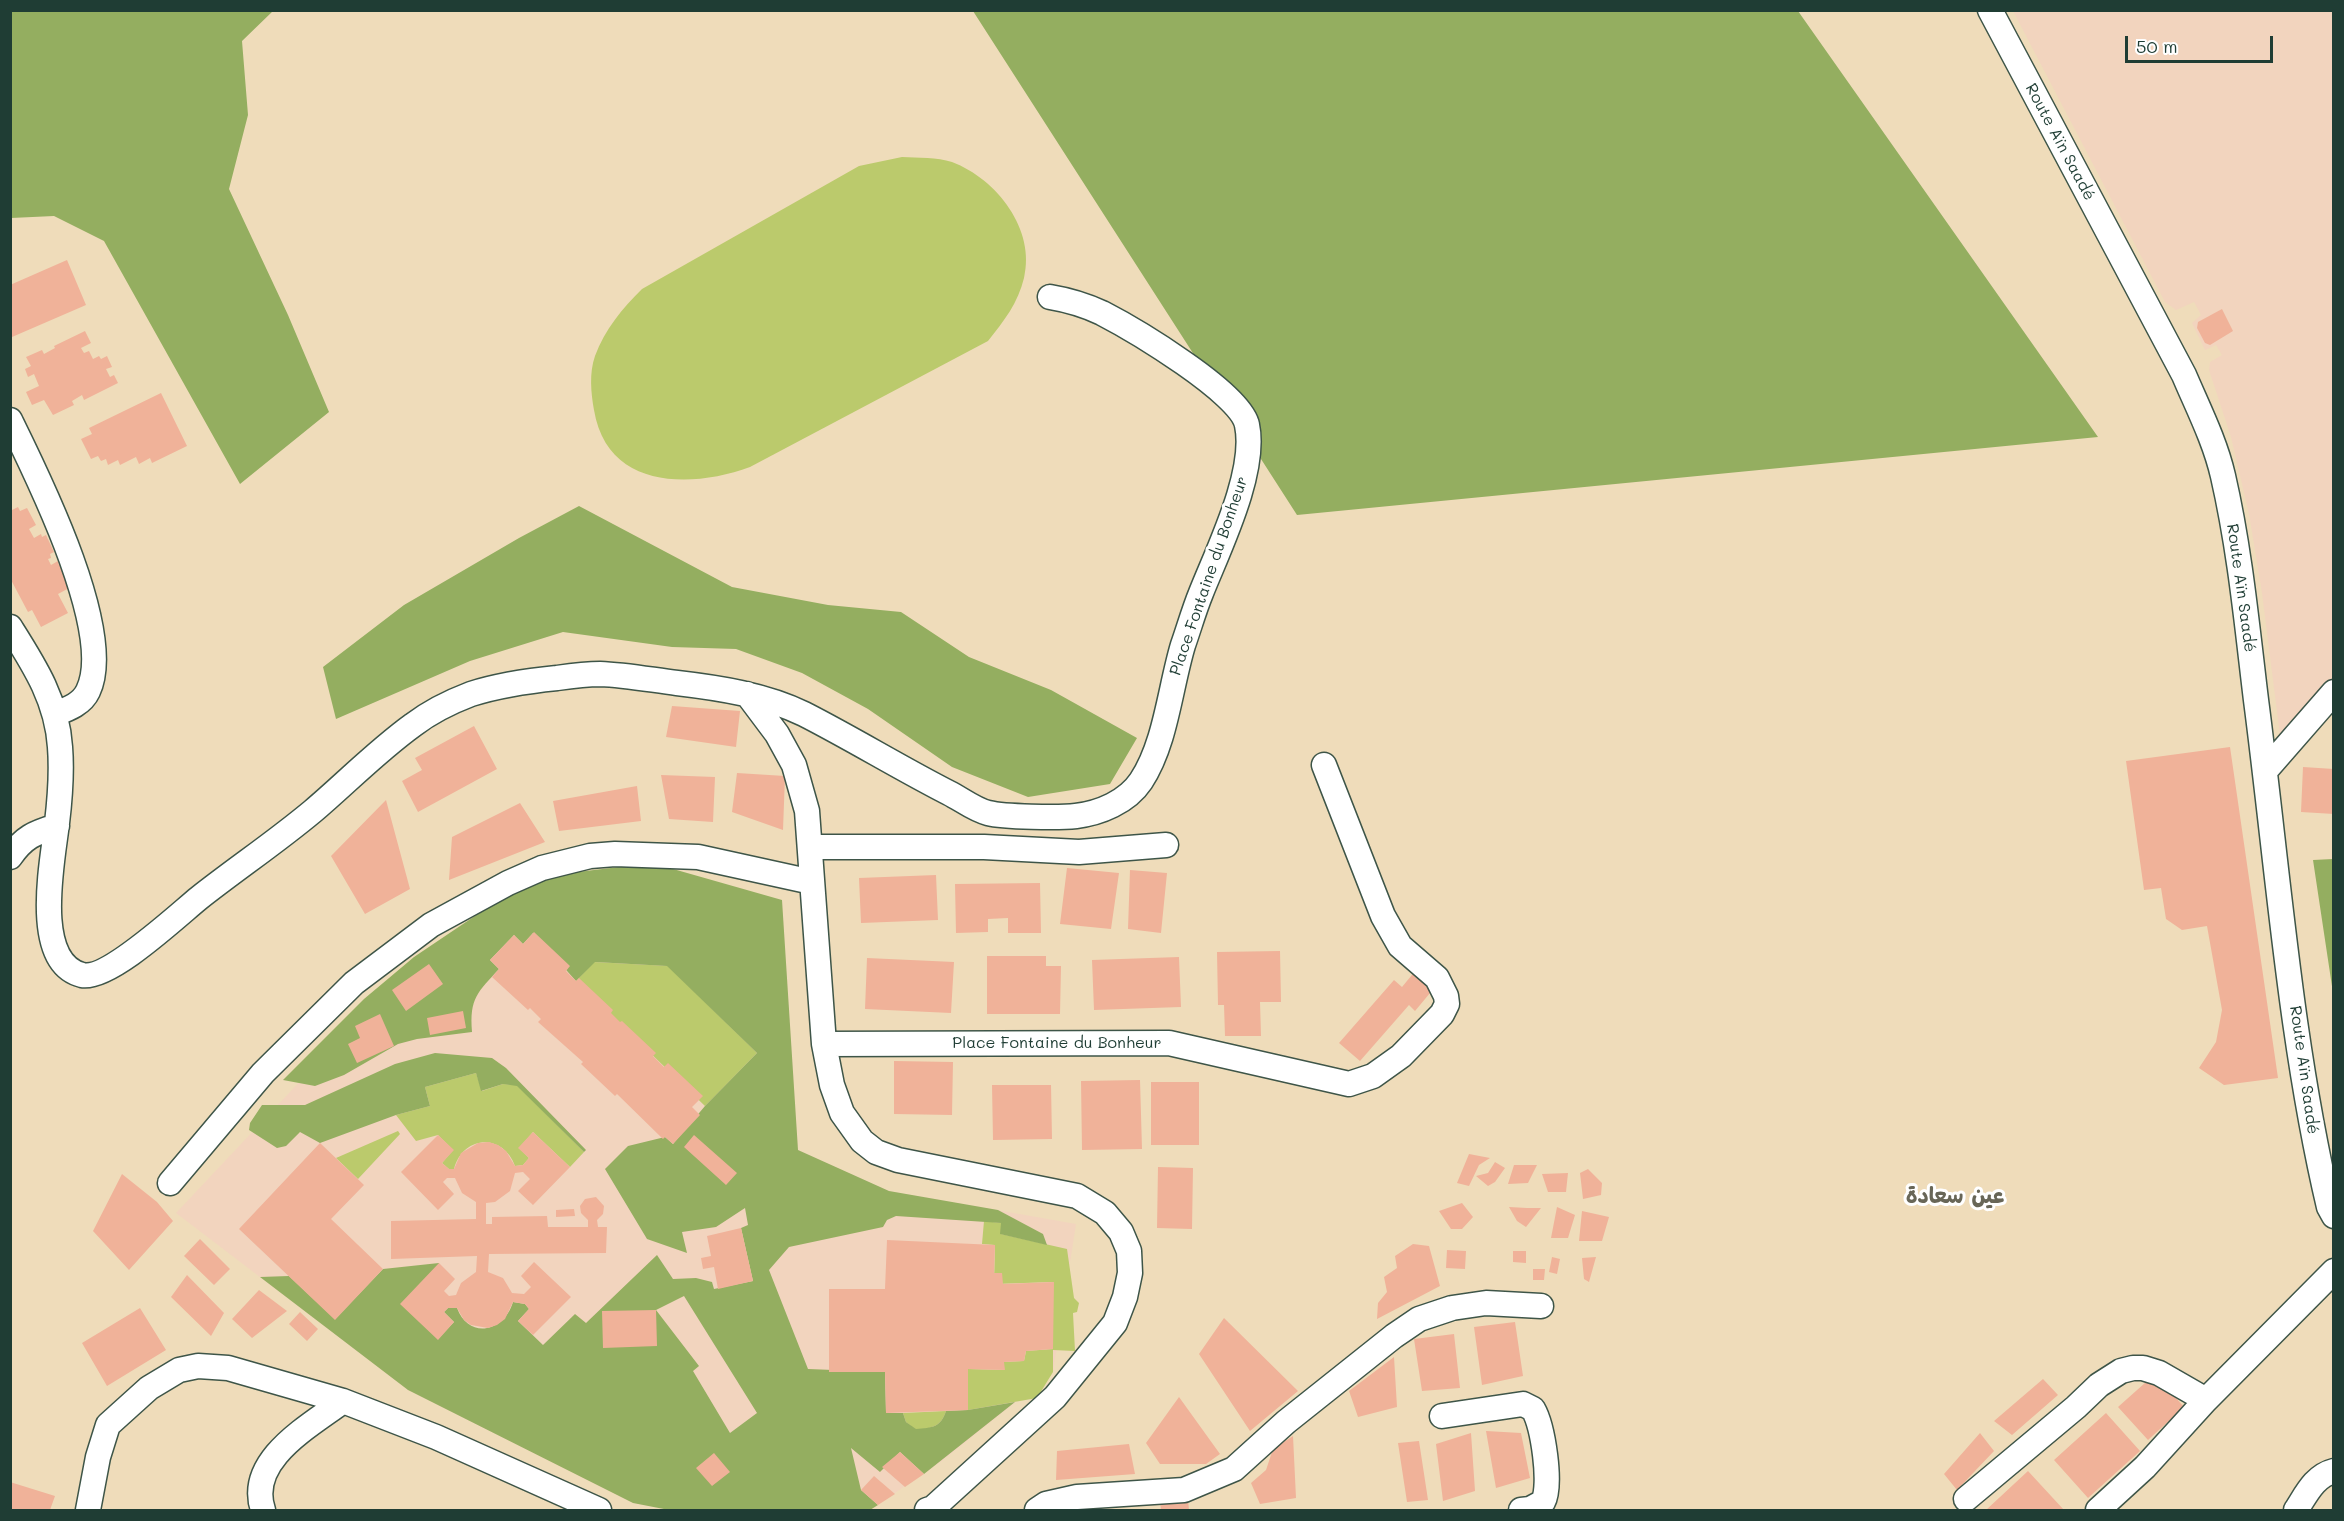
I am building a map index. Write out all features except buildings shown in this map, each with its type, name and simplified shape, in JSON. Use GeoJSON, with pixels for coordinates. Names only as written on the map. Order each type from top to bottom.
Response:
{"type":"FeatureCollection","features":[{"type":"Feature","properties":{"kind":"street","name":"Route Aïn Saadé"},"geometry":{"type":"LineString","coordinates":[[1990,10],[2184,375],[2223,475],[2239,567],[2293,995],[2315,1149],[2329,1207],[2334,1216]]}},
{"type":"Feature","properties":{"kind":"street","name":"Place Fontaine du Bonheur"},"geometry":{"type":"LineString","coordinates":[[10,627],[43,679],[56,714],[60,746],[60,794],[48,879],[48,910],[53,939],[60,956],[68,967],[82,975],[93,974],[119,962],[201,896],[285,835],[413,725],[465,696],[517,682],[596,674],[706,686],[747,694],[800,712],[900,769],[988,813],[1073,816],[1108,809],[1140,784],[1161,738],[1181,651],[1200,595],[1224,541],[1245,474],[1247,423],[1237,405],[1222,392],[1142,336],[1100,312],[1068,300],[1050,297]]}},
{"type":"Feature","properties":{"kind":"street"},"geometry":{"type":"LineString","coordinates":[[10,420],[40,481],[73,566],[94,638],[94,667],[88,692],[75,706],[56,714]]}},
{"type":"Feature","properties":{"kind":"street"},"geometry":{"type":"LineString","coordinates":[[2265,771],[2334,692]]}},
{"type":"Feature","properties":{"kind":"street"},"geometry":{"type":"LineString","coordinates":[[747,694],[777,734],[794,765],[807,811],[824,1044],[832,1085],[842,1113],[862,1141],[876,1152],[898,1160],[1077,1196],[1105,1213],[1121,1232],[1129,1251],[1130,1273],[1125,1297],[1115,1323],[1054,1398],[932,1510]]}},
{"type":"Feature","properties":{"kind":"street","name":"Place Fontaine du Bonheur"},"geometry":{"type":"LineString","coordinates":[[824,1044],[1169,1043],[1349,1084],[1373,1076],[1401,1056],[1442,1014],[1447,1004],[1446,996],[1437,978],[1400,946],[1383,916],[1324,765]]}},
{"type":"Feature","properties":{"kind":"street"},"geometry":{"type":"LineString","coordinates":[[10,857],[19,844],[27,838],[57,826]]}},
{"type":"Feature","properties":{"kind":"street"},"geometry":{"type":"LineString","coordinates":[[811,847],[994,847],[1078,852],[1166,845]]}},
{"type":"Feature","properties":{"kind":"street"},"geometry":{"type":"LineString","coordinates":[[170,1183],[263,1073],[354,983],[431,926],[508,883],[542,868],[590,856],[615,854],[698,857],[812,882]]}},
{"type":"Feature","properties":{"kind":"street"},"geometry":{"type":"LineString","coordinates":[[2098,1510],[2145,1467],[2206,1400],[2334,1271]]}},
{"type":"Feature","properties":{"kind":"street"},"geometry":{"type":"LineString","coordinates":[[1037,1510],[1046,1504],[1069,1498],[1184,1490],[1234,1469],[1286,1422],[1394,1336],[1419,1320],[1452,1308],[1486,1303],[1541,1306]]}},
{"type":"Feature","properties":{"kind":"street"},"geometry":{"type":"LineString","coordinates":[[88,1510],[98,1457],[108,1425],[149,1388],[179,1370],[198,1366],[228,1368],[343,1401],[436,1437],[599,1510]]}},
{"type":"Feature","properties":{"kind":"street"},"geometry":{"type":"LineString","coordinates":[[1966,1499],[2099,1385],[2121,1371],[2133,1368],[2159,1373],[2206,1400]]}},
{"type":"Feature","properties":{"kind":"street"},"geometry":{"type":"LineString","coordinates":[[262,1510],[260,1504],[262,1483],[270,1462],[292,1439],[343,1401]]}},
{"type":"Feature","properties":{"kind":"street"},"geometry":{"type":"LineString","coordinates":[[1442,1416],[1523,1404],[1533,1409],[1541,1434],[1548,1490],[1543,1502],[1530,1509],[1521,1510]]}},
{"type":"Feature","properties":{"kind":"street"},"geometry":{"type":"LineString","coordinates":[[2296,1510],[2311,1485],[2330,1472]]}},
{"type":"Feature","properties":{"kind":"shaded area"},"geometry":{"type":"Polygon","coordinates":[[[2013,11],[2333,11],[2333,687],[2282,751],[2262,593],[2249,514],[2231,437],[2209,370],[2210,362],[2222,355],[2216,345],[2205,350],[2192,323],[2201,315],[2194,302],[2176,310],[2165,302],[2013,11]]]}},
{"type":"Feature","properties":{"kind":"shaded area"},"geometry":{"type":"Polygon","coordinates":[[[531,890],[782,900],[798,1150],[889,1191],[1076,1224],[1053,1372],[942,1461],[870,1510],[669,1510],[633,1503],[408,1390],[176,1213],[370,1007],[531,890]]]}},
{"type":"Feature","properties":{"kind":"green space"},"geometry":{"type":"Polygon","coordinates":[[[11,10],[273,11],[242,41],[248,115],[229,189],[288,315],[329,412],[240,484],[104,241],[54,216],[11,218],[11,10]]]}},
{"type":"Feature","properties":{"kind":"green space"},"geometry":{"type":"Polygon","coordinates":[[[973,11],[1798,11],[2098,437],[1297,515],[973,11]]]}},
{"type":"Feature","properties":{"kind":"green space"},"geometry":{"type":"Polygon","coordinates":[[[902,157],[946,160],[969,170],[998,194],[1018,225],[1024,242],[1026,260],[1024,278],[1014,304],[988,341],[750,467],[727,474],[678,479],[654,476],[633,469],[615,455],[602,436],[594,410],[591,390],[592,369],[604,337],[621,312],[642,289],[859,166],[902,157]]]}},
{"type":"Feature","properties":{"kind":"green space"},"geometry":{"type":"Polygon","coordinates":[[[579,506],[732,587],[828,605],[901,612],[969,657],[1051,690],[1137,738],[1110,784],[1028,797],[952,767],[868,709],[802,673],[736,649],[672,647],[563,632],[470,661],[336,719],[323,667],[404,605],[579,506]]]}},
{"type":"Feature","properties":{"kind":"green space"},"geometry":{"type":"Polygon","coordinates":[[[2334,859],[2333,993],[2313,860],[2334,859]]]}},
{"type":"Feature","properties":{"kind":"green space"},"geometry":{"type":"Polygon","coordinates":[[[652,863],[782,900],[798,1150],[889,1191],[998,1210],[1043,1234],[1047,1245],[1000,1234],[1001,1223],[896,1216],[887,1220],[883,1227],[789,1247],[769,1270],[808,1369],[885,1372],[886,1413],[903,1413],[906,1422],[916,1429],[922,1429],[939,1423],[946,1411],[968,1410],[1015,1402],[924,1474],[900,1452],[880,1472],[851,1448],[861,1490],[878,1505],[870,1510],[669,1510],[633,1503],[408,1390],[260,1277],[289,1276],[335,1319],[383,1269],[439,1263],[438,1339],[454,1322],[444,1312],[448,1308],[457,1308],[462,1318],[470,1325],[486,1328],[502,1320],[509,1312],[513,1302],[525,1304],[529,1309],[518,1321],[543,1345],[575,1314],[586,1323],[657,1255],[673,1279],[696,1278],[712,1282],[714,1289],[753,1281],[741,1228],[748,1225],[745,1208],[716,1227],[682,1232],[687,1253],[647,1239],[605,1169],[628,1146],[665,1137],[673,1144],[705,1106],[757,1053],[667,966],[595,962],[576,981],[533,933],[523,944],[514,935],[490,960],[499,969],[476,996],[471,1020],[472,1032],[417,1039],[398,1044],[344,1075],[315,1086],[283,1080],[364,999],[414,957],[515,889],[561,874],[652,863]],[[684,1296],[656,1310],[699,1366],[693,1371],[730,1433],[757,1413],[684,1296]]]}},
{"type":"Feature","properties":{"kind":"green space"},"geometry":{"type":"Polygon","coordinates":[[[594,962],[668,966],[757,1053],[705,1106],[576,981],[594,962]]]}},
{"type":"Feature","properties":{"kind":"green space"},"geometry":{"type":"Polygon","coordinates":[[[435,1053],[492,1058],[506,1068],[586,1150],[584,1152],[517,1086],[503,1084],[481,1091],[476,1073],[425,1087],[430,1106],[396,1115],[320,1143],[300,1132],[286,1146],[277,1148],[249,1130],[250,1123],[262,1105],[305,1105],[395,1064],[435,1053]]]}},
{"type":"Feature","properties":{"kind":"green space"},"geometry":{"type":"Polygon","coordinates":[[[476,1073],[482,1091],[503,1084],[517,1085],[584,1152],[570,1167],[533,1132],[519,1148],[529,1158],[523,1165],[515,1166],[502,1148],[493,1143],[483,1142],[474,1144],[466,1150],[454,1169],[449,1169],[442,1163],[453,1150],[438,1135],[416,1141],[396,1115],[430,1106],[425,1087],[476,1073]]]}},
{"type":"Feature","properties":{"kind":"green space"},"geometry":{"type":"Polygon","coordinates":[[[398,1131],[400,1134],[358,1179],[336,1158],[398,1131]]]}},
{"type":"Feature","properties":{"kind":"green space"},"geometry":{"type":"Polygon","coordinates":[[[984,1221],[1001,1223],[1001,1234],[1067,1249],[1074,1298],[1079,1303],[1077,1312],[1073,1313],[1075,1351],[1053,1350],[1053,1372],[1037,1398],[968,1410],[968,1369],[1004,1370],[1004,1362],[1024,1361],[1026,1351],[1053,1349],[1053,1282],[994,1284],[995,1245],[982,1244],[984,1221]]]}},
{"type":"Feature","properties":{"kind":"green space"},"geometry":{"type":"Polygon","coordinates":[[[946,1411],[939,1424],[916,1430],[906,1422],[903,1413],[946,1411]]]}},
{"type":"Feature","properties":{"kind":"district","name":"عين سعادة"},"geometry":{"type":"Point","coordinates":[1955,1196]}}]}
